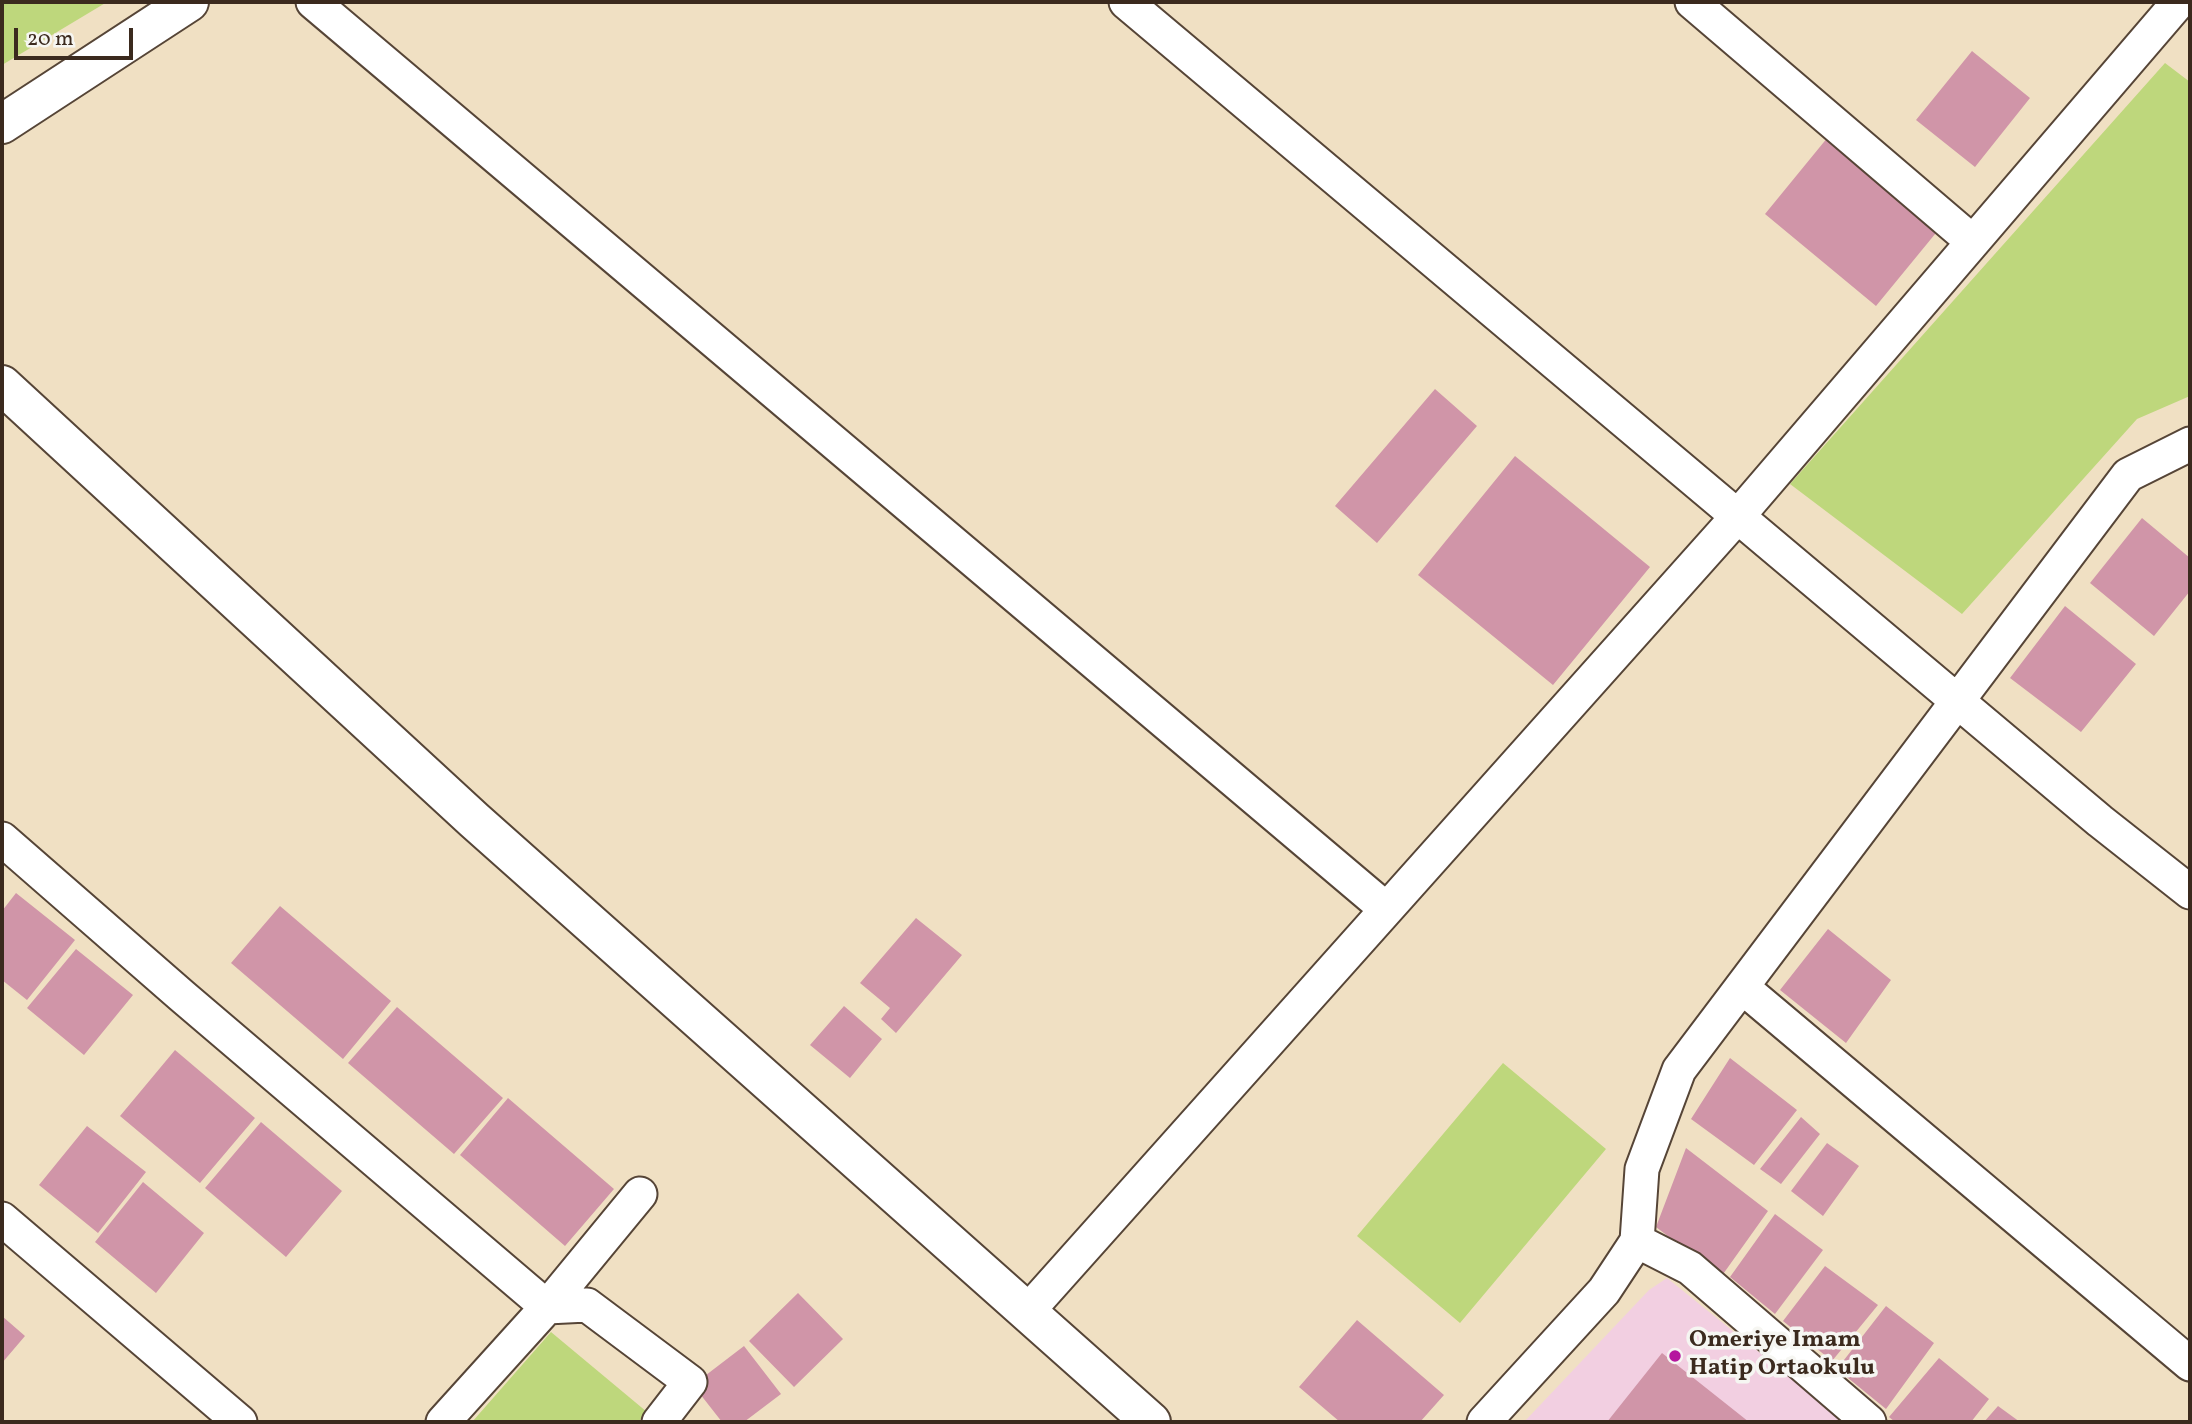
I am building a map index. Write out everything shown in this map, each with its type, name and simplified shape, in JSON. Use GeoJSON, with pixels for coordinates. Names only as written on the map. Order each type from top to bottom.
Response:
{"type":"FeatureCollection","features":[{"type":"Feature","properties":{"kind":"street"},"geometry":{"type":"LineString","coordinates":[[2,124],[189,2]]}},
{"type":"Feature","properties":{"kind":"street"},"geometry":{"type":"LineString","coordinates":[[313,2],[1386,909]]}},
{"type":"Feature","properties":{"kind":"street"},"geometry":{"type":"LineString","coordinates":[[1126,2],[2100,821],[2190,892]]}},
{"type":"Feature","properties":{"kind":"street"},"geometry":{"type":"LineString","coordinates":[[1692,2],[1973,242]]}},
{"type":"Feature","properties":{"kind":"street"},"geometry":{"type":"LineString","coordinates":[[1027,1312],[1738,516],[1973,242],[2181,6]]}},
{"type":"Feature","properties":{"kind":"street"},"geometry":{"type":"LineString","coordinates":[[2,385],[474,820],[1151,1422]]}},
{"type":"Feature","properties":{"kind":"street"},"geometry":{"type":"LineString","coordinates":[[1485,1422],[1604,1291],[1637,1241],[1642,1169],[1679,1070],[2128,475],[2190,444]]}},
{"type":"Feature","properties":{"kind":"street"},"geometry":{"type":"LineString","coordinates":[[2,839],[547,1307],[587,1305],[690,1382],[659,1422]]}},
{"type":"Feature","properties":{"kind":"street"},"geometry":{"type":"LineString","coordinates":[[1742,987],[2190,1364]]}},
{"type":"Feature","properties":{"kind":"street"},"geometry":{"type":"LineString","coordinates":[[443,1422],[547,1307],[640,1194]]}},
{"type":"Feature","properties":{"kind":"street"},"geometry":{"type":"LineString","coordinates":[[2,1219],[240,1422]]}},
{"type":"Feature","properties":{"kind":"street"},"geometry":{"type":"LineString","coordinates":[[1637,1241],[1689,1268],[1869,1422]]}},
{"type":"Feature","properties":{"kind":"shaded area","name":"Omeriye Imam Hatip Ortaokulu"},"geometry":{"type":"Polygon","coordinates":[[[1667,1278],[1846,1422],[1524,1422],[1649,1290],[1667,1278]]]}},
{"type":"Feature","properties":{"kind":"green space"},"geometry":{"type":"Polygon","coordinates":[[[2,2],[107,2],[2,65],[2,2]]]}},
{"type":"Feature","properties":{"kind":"green space"},"geometry":{"type":"Polygon","coordinates":[[[2165,63],[2190,82],[2190,396],[2137,419],[1962,614],[1790,484],[2165,63]]]}},
{"type":"Feature","properties":{"kind":"green space"},"geometry":{"type":"Polygon","coordinates":[[[1503,1063],[1606,1149],[1460,1323],[1357,1236],[1503,1063]]]}},
{"type":"Feature","properties":{"kind":"green space"},"geometry":{"type":"Polygon","coordinates":[[[551,1332],[647,1412],[638,1422],[472,1422],[551,1332]]]}},
{"type":"Feature","properties":{"kind":"building"},"geometry":{"type":"Polygon","coordinates":[[[1972,51],[2030,98],[1975,167],[1916,120],[1972,51]]]}},
{"type":"Feature","properties":{"kind":"building"},"geometry":{"type":"Polygon","coordinates":[[[1828,137],[1940,228],[1876,306],[1765,214],[1828,137]]]}},
{"type":"Feature","properties":{"kind":"building"},"geometry":{"type":"Polygon","coordinates":[[[1435,389],[1477,426],[1377,543],[1335,506],[1435,389]]]}},
{"type":"Feature","properties":{"kind":"building"},"geometry":{"type":"Polygon","coordinates":[[[1515,456],[1650,567],[1553,685],[1418,575],[1515,456]]]}},
{"type":"Feature","properties":{"kind":"building"},"geometry":{"type":"Polygon","coordinates":[[[2142,518],[2190,558],[2190,591],[2154,636],[2090,583],[2142,518]]]}},
{"type":"Feature","properties":{"kind":"building"},"geometry":{"type":"Polygon","coordinates":[[[2065,606],[2136,664],[2081,732],[2010,678],[2065,606]]]}},
{"type":"Feature","properties":{"kind":"building"},"geometry":{"type":"Polygon","coordinates":[[[16,893],[75,940],[27,1000],[2,980],[2,911],[16,893]]]}},
{"type":"Feature","properties":{"kind":"building"},"geometry":{"type":"Polygon","coordinates":[[[280,906],[391,1001],[343,1059],[231,963],[280,906]]]}},
{"type":"Feature","properties":{"kind":"building"},"geometry":{"type":"Polygon","coordinates":[[[916,918],[962,955],[896,1033],[881,1019],[890,1008],[860,983],[916,918]]]}},
{"type":"Feature","properties":{"kind":"building"},"geometry":{"type":"Polygon","coordinates":[[[1828,929],[1891,980],[1846,1043],[1780,990],[1828,929]]]}},
{"type":"Feature","properties":{"kind":"building"},"geometry":{"type":"Polygon","coordinates":[[[76,949],[133,995],[84,1055],[27,1008],[76,949]]]}},
{"type":"Feature","properties":{"kind":"building"},"geometry":{"type":"Polygon","coordinates":[[[844,1006],[882,1039],[850,1078],[810,1045],[844,1006]]]}},
{"type":"Feature","properties":{"kind":"building"},"geometry":{"type":"Polygon","coordinates":[[[397,1007],[503,1098],[454,1154],[348,1063],[397,1007]]]}},
{"type":"Feature","properties":{"kind":"building"},"geometry":{"type":"Polygon","coordinates":[[[175,1050],[255,1118],[200,1183],[120,1116],[175,1050]]]}},
{"type":"Feature","properties":{"kind":"building"},"geometry":{"type":"Polygon","coordinates":[[[1730,1058],[1797,1110],[1754,1165],[1691,1119],[1730,1058]]]}},
{"type":"Feature","properties":{"kind":"building"},"geometry":{"type":"Polygon","coordinates":[[[508,1098],[614,1189],[565,1246],[460,1155],[508,1098]]]}},
{"type":"Feature","properties":{"kind":"building"},"geometry":{"type":"Polygon","coordinates":[[[1801,1117],[1820,1134],[1781,1184],[1760,1169],[1801,1117]]]}},
{"type":"Feature","properties":{"kind":"building"},"geometry":{"type":"Polygon","coordinates":[[[261,1122],[342,1191],[286,1257],[205,1188],[261,1122]]]}},
{"type":"Feature","properties":{"kind":"building"},"geometry":{"type":"Polygon","coordinates":[[[87,1126],[146,1172],[98,1233],[39,1185],[87,1126]]]}},
{"type":"Feature","properties":{"kind":"building"},"geometry":{"type":"Polygon","coordinates":[[[1827,1143],[1859,1166],[1823,1216],[1791,1191],[1827,1143]]]}},
{"type":"Feature","properties":{"kind":"building"},"geometry":{"type":"Polygon","coordinates":[[[1686,1148],[1768,1211],[1721,1277],[1656,1227],[1686,1148]]]}},
{"type":"Feature","properties":{"kind":"building"},"geometry":{"type":"Polygon","coordinates":[[[143,1182],[204,1233],[156,1293],[95,1242],[143,1182]]]}},
{"type":"Feature","properties":{"kind":"building"},"geometry":{"type":"Polygon","coordinates":[[[1775,1214],[1823,1250],[1775,1314],[1730,1277],[1775,1214]]]}},
{"type":"Feature","properties":{"kind":"building"},"geometry":{"type":"Polygon","coordinates":[[[1825,1266],[1878,1305],[1832,1361],[1783,1321],[1825,1266]]]}},
{"type":"Feature","properties":{"kind":"building"},"geometry":{"type":"Polygon","coordinates":[[[798,1293],[843,1339],[794,1387],[749,1341],[798,1293]]]}},
{"type":"Feature","properties":{"kind":"building"},"geometry":{"type":"Polygon","coordinates":[[[1886,1306],[1934,1343],[1886,1409],[1837,1369],[1886,1306]]]}},
{"type":"Feature","properties":{"kind":"building"},"geometry":{"type":"Polygon","coordinates":[[[2,1316],[25,1336],[2,1363],[2,1316]]]}},
{"type":"Feature","properties":{"kind":"building"},"geometry":{"type":"Polygon","coordinates":[[[1357,1320],[1444,1395],[1420,1422],[1340,1422],[1299,1387],[1357,1320]]]}},
{"type":"Feature","properties":{"kind":"building"},"geometry":{"type":"Polygon","coordinates":[[[744,1346],[781,1394],[744,1422],[722,1422],[693,1385],[744,1346]]]}},
{"type":"Feature","properties":{"kind":"building"},"geometry":{"type":"Polygon","coordinates":[[[1662,1353],[1749,1422],[1607,1422],[1662,1353]]]}},
{"type":"Feature","properties":{"kind":"building"},"geometry":{"type":"Polygon","coordinates":[[[1939,1358],[1989,1399],[1971,1422],[1895,1422],[1889,1417],[1939,1358]]]}},
{"type":"Feature","properties":{"kind":"building"},"geometry":{"type":"Polygon","coordinates":[[[1998,1406],[2020,1422],[1984,1422],[1998,1406]]]}},
{"type":"Feature","properties":{"kind":"place","name":"Omeriye Imam Hatip Ortaokulu"},"geometry":{"type":"Point","coordinates":[1675,1356]}}]}
